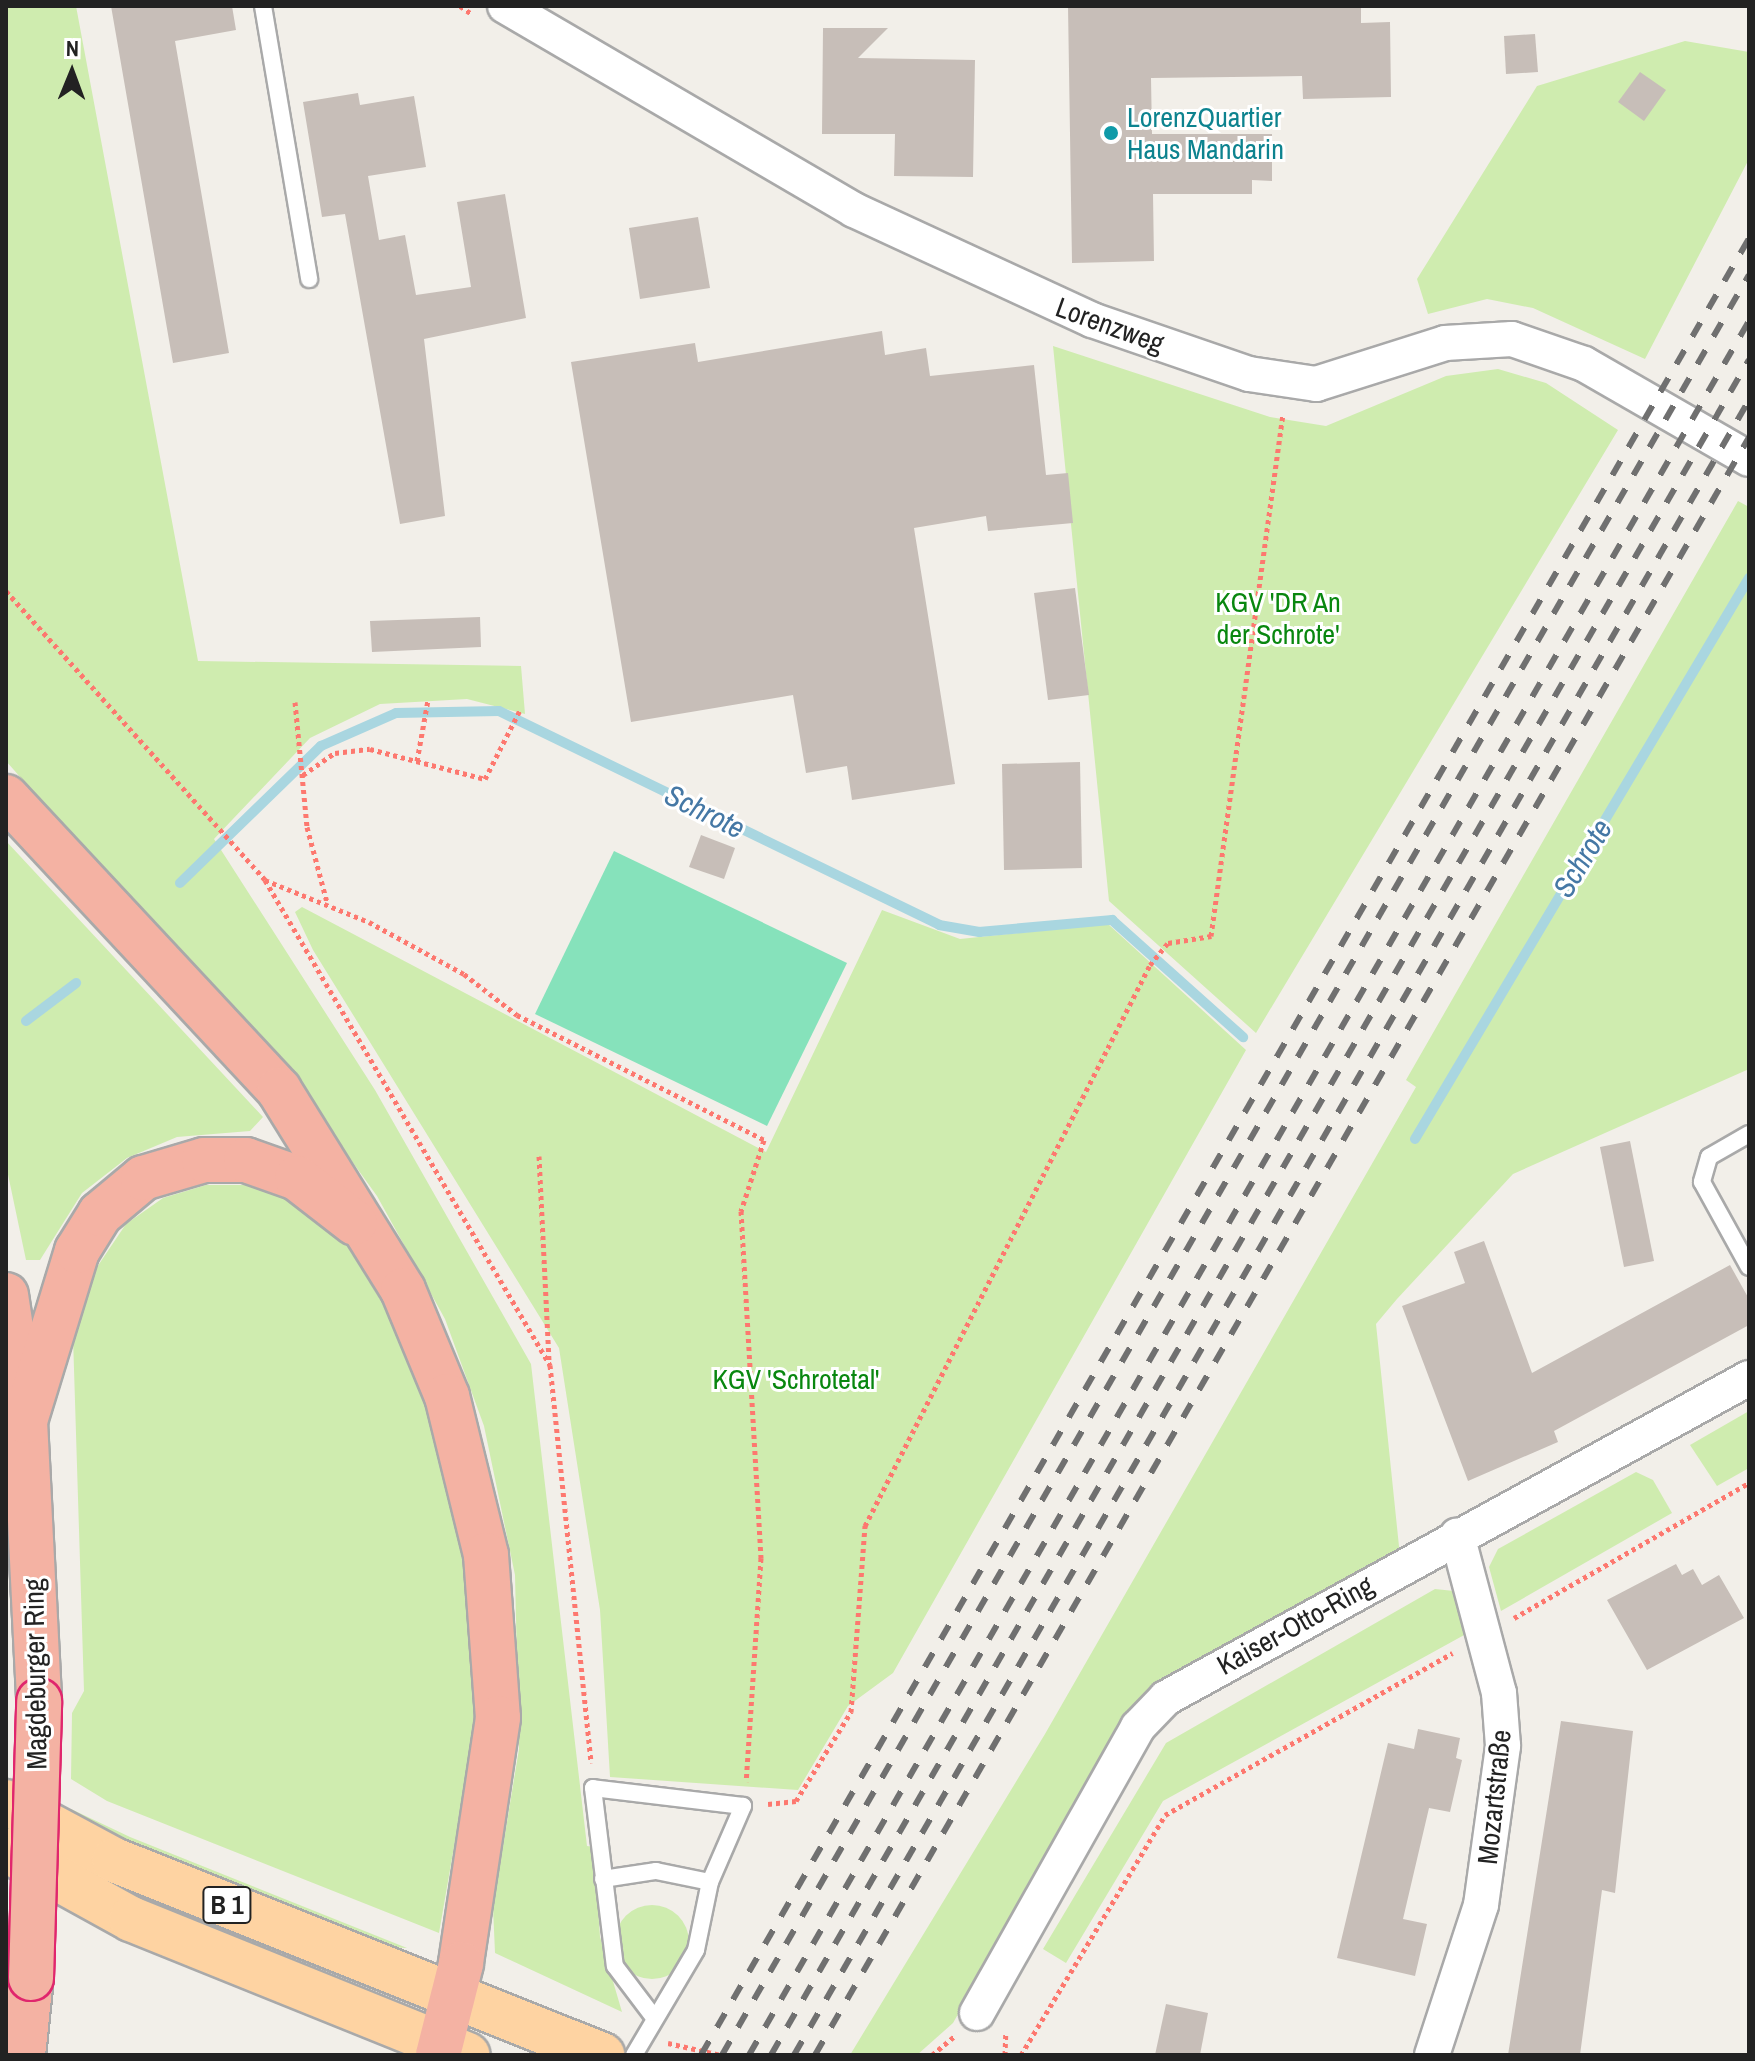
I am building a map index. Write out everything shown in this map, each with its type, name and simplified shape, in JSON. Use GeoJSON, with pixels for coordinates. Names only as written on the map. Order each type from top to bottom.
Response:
{"type":"FeatureCollection","features":[{"type":"Feature","properties":{"kind":"highway"},"geometry":{"type":"LineString","coordinates":[[6,797],[279,1090],[375,1240],[420,1325],[451,1407],[476,1498],[495,1614],[495,1751],[453,1995],[449,2051]]}},
{"type":"Feature","properties":{"kind":"highway"},"geometry":{"type":"LineString","coordinates":[[25,1421],[77,1251],[100,1214],[143,1178],[204,1160],[260,1164],[320,1193],[375,1240]]}},
{"type":"Feature","properties":{"kind":"highway","name":"Magdeburger Ring"},"geometry":{"type":"LineString","coordinates":[[6,1295],[25,1421],[39,1701],[31,1978],[23,2055]]}},
{"type":"Feature","properties":{"kind":"main road","name":"B 1"},"geometry":{"type":"LineString","coordinates":[[6,1802],[114,1860],[602,2055]]}},
{"type":"Feature","properties":{"kind":"main road","name":"B 1"},"geometry":{"type":"LineString","coordinates":[[6,1850],[131,1919],[449,2051]]}},
{"type":"Feature","properties":{"kind":"street","name":"Lorenzweg"},"geometry":{"type":"LineString","coordinates":[[505,6],[854,210],[970,268],[1092,320],[1287,382],[1345,379],[1458,340],[1512,339],[1584,364],[1749,459]]}},
{"type":"Feature","properties":{"kind":"street","name":"Kaiser-Otto-Ring"},"geometry":{"type":"LineString","coordinates":[[977,2013],[1153,1710],[1457,1535],[1749,1378]]}},
{"type":"Feature","properties":{"kind":"street","name":"Mozartstraße"},"geometry":{"type":"LineString","coordinates":[[1432,2055],[1472,1938],[1499,1798],[1502,1717],[1485,1635],[1457,1535]]}},
{"type":"Feature","properties":{"kind":"lane"},"geometry":{"type":"LineString","coordinates":[[263,6],[309,279]]}},
{"type":"Feature","properties":{"kind":"lane"},"geometry":{"type":"LineString","coordinates":[[1749,1134],[1709,1157],[1702,1182],[1749,1267]]}},
{"type":"Feature","properties":{"kind":"lane"},"geometry":{"type":"LineString","coordinates":[[634,2055],[652,2015],[696,1950],[710,1882],[743,1806],[593,1788],[615,1966],[652,2015]]}},
{"type":"Feature","properties":{"kind":"lane"},"geometry":{"type":"LineString","coordinates":[[603,1879],[656,1871],[710,1882]]}},
{"type":"Feature","properties":{"kind":"path"},"geometry":{"type":"LineString","coordinates":[[265,880],[327,903],[464,974],[517,1015],[764,1140],[741,1211],[761,1558],[743,1806],[796,1801],[851,1712],[862,1534],[1150,965],[1168,943],[1211,936],[1287,382]]}},
{"type":"Feature","properties":{"kind":"path"},"geometry":{"type":"LineString","coordinates":[[6,591],[265,880],[550,1365]]}},
{"type":"Feature","properties":{"kind":"path"},"geometry":{"type":"LineString","coordinates":[[417,761],[429,721],[428,700]]}},
{"type":"Feature","properties":{"kind":"path"},"geometry":{"type":"LineString","coordinates":[[295,702],[307,827],[327,903]]}},
{"type":"Feature","properties":{"kind":"path"},"geometry":{"type":"LineString","coordinates":[[303,775],[353,749],[417,761],[485,779],[520,710]]}},
{"type":"Feature","properties":{"kind":"path"},"geometry":{"type":"LineString","coordinates":[[539,1156],[550,1365],[593,1788]]}},
{"type":"Feature","properties":{"kind":"path"},"geometry":{"type":"LineString","coordinates":[[1021,2055],[1165,1815],[1749,1483]]}},
{"type":"Feature","properties":{"kind":"path"},"geometry":{"type":"LineString","coordinates":[[677,2045],[721,2055]]}},
{"type":"Feature","properties":{"kind":"green space"},"geometry":{"type":"Polygon","coordinates":[[[6,6],[76,6],[198,661],[521,666],[525,714],[467,699],[380,704],[310,738],[214,839],[375,1090],[531,1364],[587,1846],[594,1847],[600,1937],[622,2012],[495,1953],[493,1907],[519,1749],[515,1575],[484,1426],[445,1319],[377,1196],[320,1117],[6,761],[6,6]]]}},
{"type":"Feature","properties":{"kind":"green space"},"geometry":{"type":"Polygon","coordinates":[[[1685,41],[1749,52],[1749,159],[1645,359],[1533,308],[1487,299],[1428,314],[1417,279],[1537,86],[1685,41]]]}},
{"type":"Feature","properties":{"kind":"green space","name":"KGV 'DR An der Schrote'"},"geometry":{"type":"Polygon","coordinates":[[[1053,346],[1270,417],[1326,426],[1446,376],[1498,369],[1546,383],[1618,430],[1256,1033],[1109,901],[1053,346]]]}},
{"type":"Feature","properties":{"kind":"green space"},"geometry":{"type":"Polygon","coordinates":[[[1738,501],[1749,507],[1749,1069],[1513,1174],[1397,1299],[1376,1324],[1400,1556],[1155,1689],[1095,1773],[953,2023],[917,2055],[850,2055],[1045,1734],[1416,1087],[1406,1080],[1738,501]]]}},
{"type":"Feature","properties":{"kind":"green space"},"geometry":{"type":"Polygon","coordinates":[[[6,841],[263,1117],[250,1131],[177,1137],[127,1158],[82,1193],[40,1260],[26,1260],[6,1165],[6,841]]]}},
{"type":"Feature","properties":{"kind":"green space"},"geometry":{"type":"Polygon","coordinates":[[[614,851],[847,963],[767,1126],[535,1014],[614,851]]]}},
{"type":"Feature","properties":{"kind":"green space","name":"KGV 'Schrotetal'"},"geometry":{"type":"Polygon","coordinates":[[[302,907],[766,1152],[882,910],[960,939],[1108,924],[1246,1050],[893,1673],[848,1706],[798,1790],[610,1777],[600,1610],[559,1348],[313,950],[295,912],[302,907]]]}},
{"type":"Feature","properties":{"kind":"green space"},"geometry":{"type":"Polygon","coordinates":[[[206,1185],[271,1185],[341,1235],[392,1319],[433,1426],[468,1582],[475,1672],[474,1732],[439,1933],[107,1801],[71,1779],[72,1713],[84,1691],[73,1337],[89,1279],[126,1224],[163,1198],[206,1185]]]}},
{"type":"Feature","properties":{"kind":"green space"},"geometry":{"type":"Polygon","coordinates":[[[1749,1411],[1749,1468],[1717,1486],[1690,1445],[1749,1411]]]}},
{"type":"Feature","properties":{"kind":"green space"},"geometry":{"type":"Polygon","coordinates":[[[1636,1472],[1653,1480],[1672,1513],[1501,1611],[1489,1567],[1498,1549],[1636,1472]]]}},
{"type":"Feature","properties":{"kind":"green space"},"geometry":{"type":"Polygon","coordinates":[[[1435,1589],[1454,1591],[1466,1634],[1163,1801],[1066,1963],[1043,1949],[1166,1743],[1435,1589]]]}},
{"type":"Feature","properties":{"kind":"green space"},"geometry":{"type":"Polygon","coordinates":[[[71,1809],[130,1837],[407,1948],[390,1947],[68,1822],[71,1809]]]}},
{"type":"Feature","properties":{"kind":"green space"},"geometry":{"type":"Polygon","coordinates":[[[645,1905],[659,1905],[673,1911],[683,1921],[689,1942],[683,1963],[673,1973],[659,1979],[645,1979],[631,1973],[621,1963],[615,1949],[615,1935],[621,1921],[631,1911],[645,1905]]]}},
{"type":"Feature","properties":{"kind":"building"},"geometry":{"type":"Polygon","coordinates":[[[111,6],[232,6],[236,30],[175,41],[229,353],[173,363],[111,6]]]}},
{"type":"Feature","properties":{"kind":"building"},"geometry":{"type":"Polygon","coordinates":[[[1068,6],[1361,6],[1361,23],[1390,22],[1391,97],[1303,99],[1302,76],[1151,78],[1152,134],[1272,134],[1272,181],[1252,180],[1252,194],[1153,194],[1154,261],[1072,263],[1068,6]]]}},
{"type":"Feature","properties":{"kind":"building"},"geometry":{"type":"Polygon","coordinates":[[[823,28],[888,28],[858,58],[975,60],[973,177],[894,176],[895,134],[822,134],[823,28]]]}},
{"type":"Feature","properties":{"kind":"building"},"geometry":{"type":"Polygon","coordinates":[[[1535,34],[1538,72],[1506,74],[1504,36],[1535,34]]]}},
{"type":"Feature","properties":{"kind":"building"},"geometry":{"type":"Polygon","coordinates":[[[1640,72],[1666,90],[1644,121],[1618,102],[1640,72]]]}},
{"type":"Feature","properties":{"kind":"building"},"geometry":{"type":"Polygon","coordinates":[[[358,93],[360,105],[414,96],[426,167],[368,176],[379,240],[405,235],[416,295],[471,287],[457,202],[505,194],[526,318],[424,339],[445,516],[400,524],[345,214],[322,217],[303,102],[358,93]]]}},
{"type":"Feature","properties":{"kind":"building"},"geometry":{"type":"Polygon","coordinates":[[[698,217],[710,288],[640,299],[629,228],[698,217]]]}},
{"type":"Feature","properties":{"kind":"building"},"geometry":{"type":"Polygon","coordinates":[[[882,331],[885,355],[926,348],[930,376],[1034,365],[1046,475],[1068,473],[1073,523],[988,531],[986,516],[914,528],[955,784],[852,800],[847,766],[806,773],[793,695],[631,722],[571,362],[695,343],[698,362],[882,331]]]}},
{"type":"Feature","properties":{"kind":"building"},"geometry":{"type":"Polygon","coordinates":[[[1075,588],[1089,695],[1048,700],[1034,593],[1075,588]]]}},
{"type":"Feature","properties":{"kind":"building"},"geometry":{"type":"Polygon","coordinates":[[[480,617],[481,647],[372,652],[370,621],[480,617]]]}},
{"type":"Feature","properties":{"kind":"building"},"geometry":{"type":"Polygon","coordinates":[[[1080,762],[1082,868],[1004,870],[1002,764],[1080,762]]]}},
{"type":"Feature","properties":{"kind":"building"},"geometry":{"type":"Polygon","coordinates":[[[701,835],[735,848],[724,879],[689,867],[701,835]]]}},
{"type":"Feature","properties":{"kind":"building"},"geometry":{"type":"Polygon","coordinates":[[[1630,1141],[1654,1261],[1624,1267],[1600,1147],[1630,1141]]]}},
{"type":"Feature","properties":{"kind":"building"},"geometry":{"type":"Polygon","coordinates":[[[1484,1241],[1532,1373],[1730,1265],[1749,1299],[1749,1325],[1554,1431],[1558,1442],[1468,1481],[1402,1306],[1465,1283],[1454,1252],[1484,1241]]]}},
{"type":"Feature","properties":{"kind":"building"},"geometry":{"type":"Polygon","coordinates":[[[1676,1564],[1682,1575],[1693,1569],[1702,1585],[1719,1575],[1744,1618],[1647,1670],[1607,1600],[1676,1564]]]}},
{"type":"Feature","properties":{"kind":"building"},"geometry":{"type":"Polygon","coordinates":[[[1561,1721],[1633,1731],[1615,1893],[1602,1890],[1580,2055],[1508,2055],[1561,1721]]]}},
{"type":"Feature","properties":{"kind":"building"},"geometry":{"type":"Polygon","coordinates":[[[1418,1729],[1460,1738],[1456,1758],[1462,1760],[1450,1812],[1429,1808],[1403,1919],[1427,1924],[1415,1976],[1337,1958],[1388,1743],[1414,1749],[1418,1729]]]}},
{"type":"Feature","properties":{"kind":"building"},"geometry":{"type":"Polygon","coordinates":[[[1166,2004],[1208,2013],[1200,2055],[1155,2055],[1166,2004]]]}},
{"type":"Feature","properties":{"kind":"waterway","name":"Schrote"},"geometry":{"type":"LineString","coordinates":[[1415,1139],[1749,578]]}},
{"type":"Feature","properties":{"kind":"waterway","name":"Schrote"},"geometry":{"type":"LineString","coordinates":[[180,883],[321,746],[396,713],[499,711],[939,925],[979,932],[1112,920],[1243,1037]]}},
{"type":"Feature","properties":{"kind":"waterway","name":"Schrote"},"geometry":{"type":"LineString","coordinates":[[26,1021],[76,983]]}},
{"type":"Feature","properties":{"kind":"railway"},"geometry":{"type":"LineString","coordinates":[[701,2055],[1749,238]]}},
{"type":"Feature","properties":{"kind":"railway"},"geometry":{"type":"LineString","coordinates":[[722,2055],[1749,275]]}},
{"type":"Feature","properties":{"kind":"railway"},"geometry":{"type":"LineString","coordinates":[[749,2055],[1749,321]]}},
{"type":"Feature","properties":{"kind":"railway"},"geometry":{"type":"LineString","coordinates":[[771,2055],[1749,360]]}},
{"type":"Feature","properties":{"kind":"railway"},"geometry":{"type":"LineString","coordinates":[[794,2055],[1749,400]]}},
{"type":"Feature","properties":{"kind":"railway"},"geometry":{"type":"LineString","coordinates":[[815,2055],[1749,437]]}},
{"type":"Feature","properties":{"kind":"place","name":"LorenzQuartier Haus Mandarin"},"geometry":{"type":"Point","coordinates":[1111,133]}}]}
